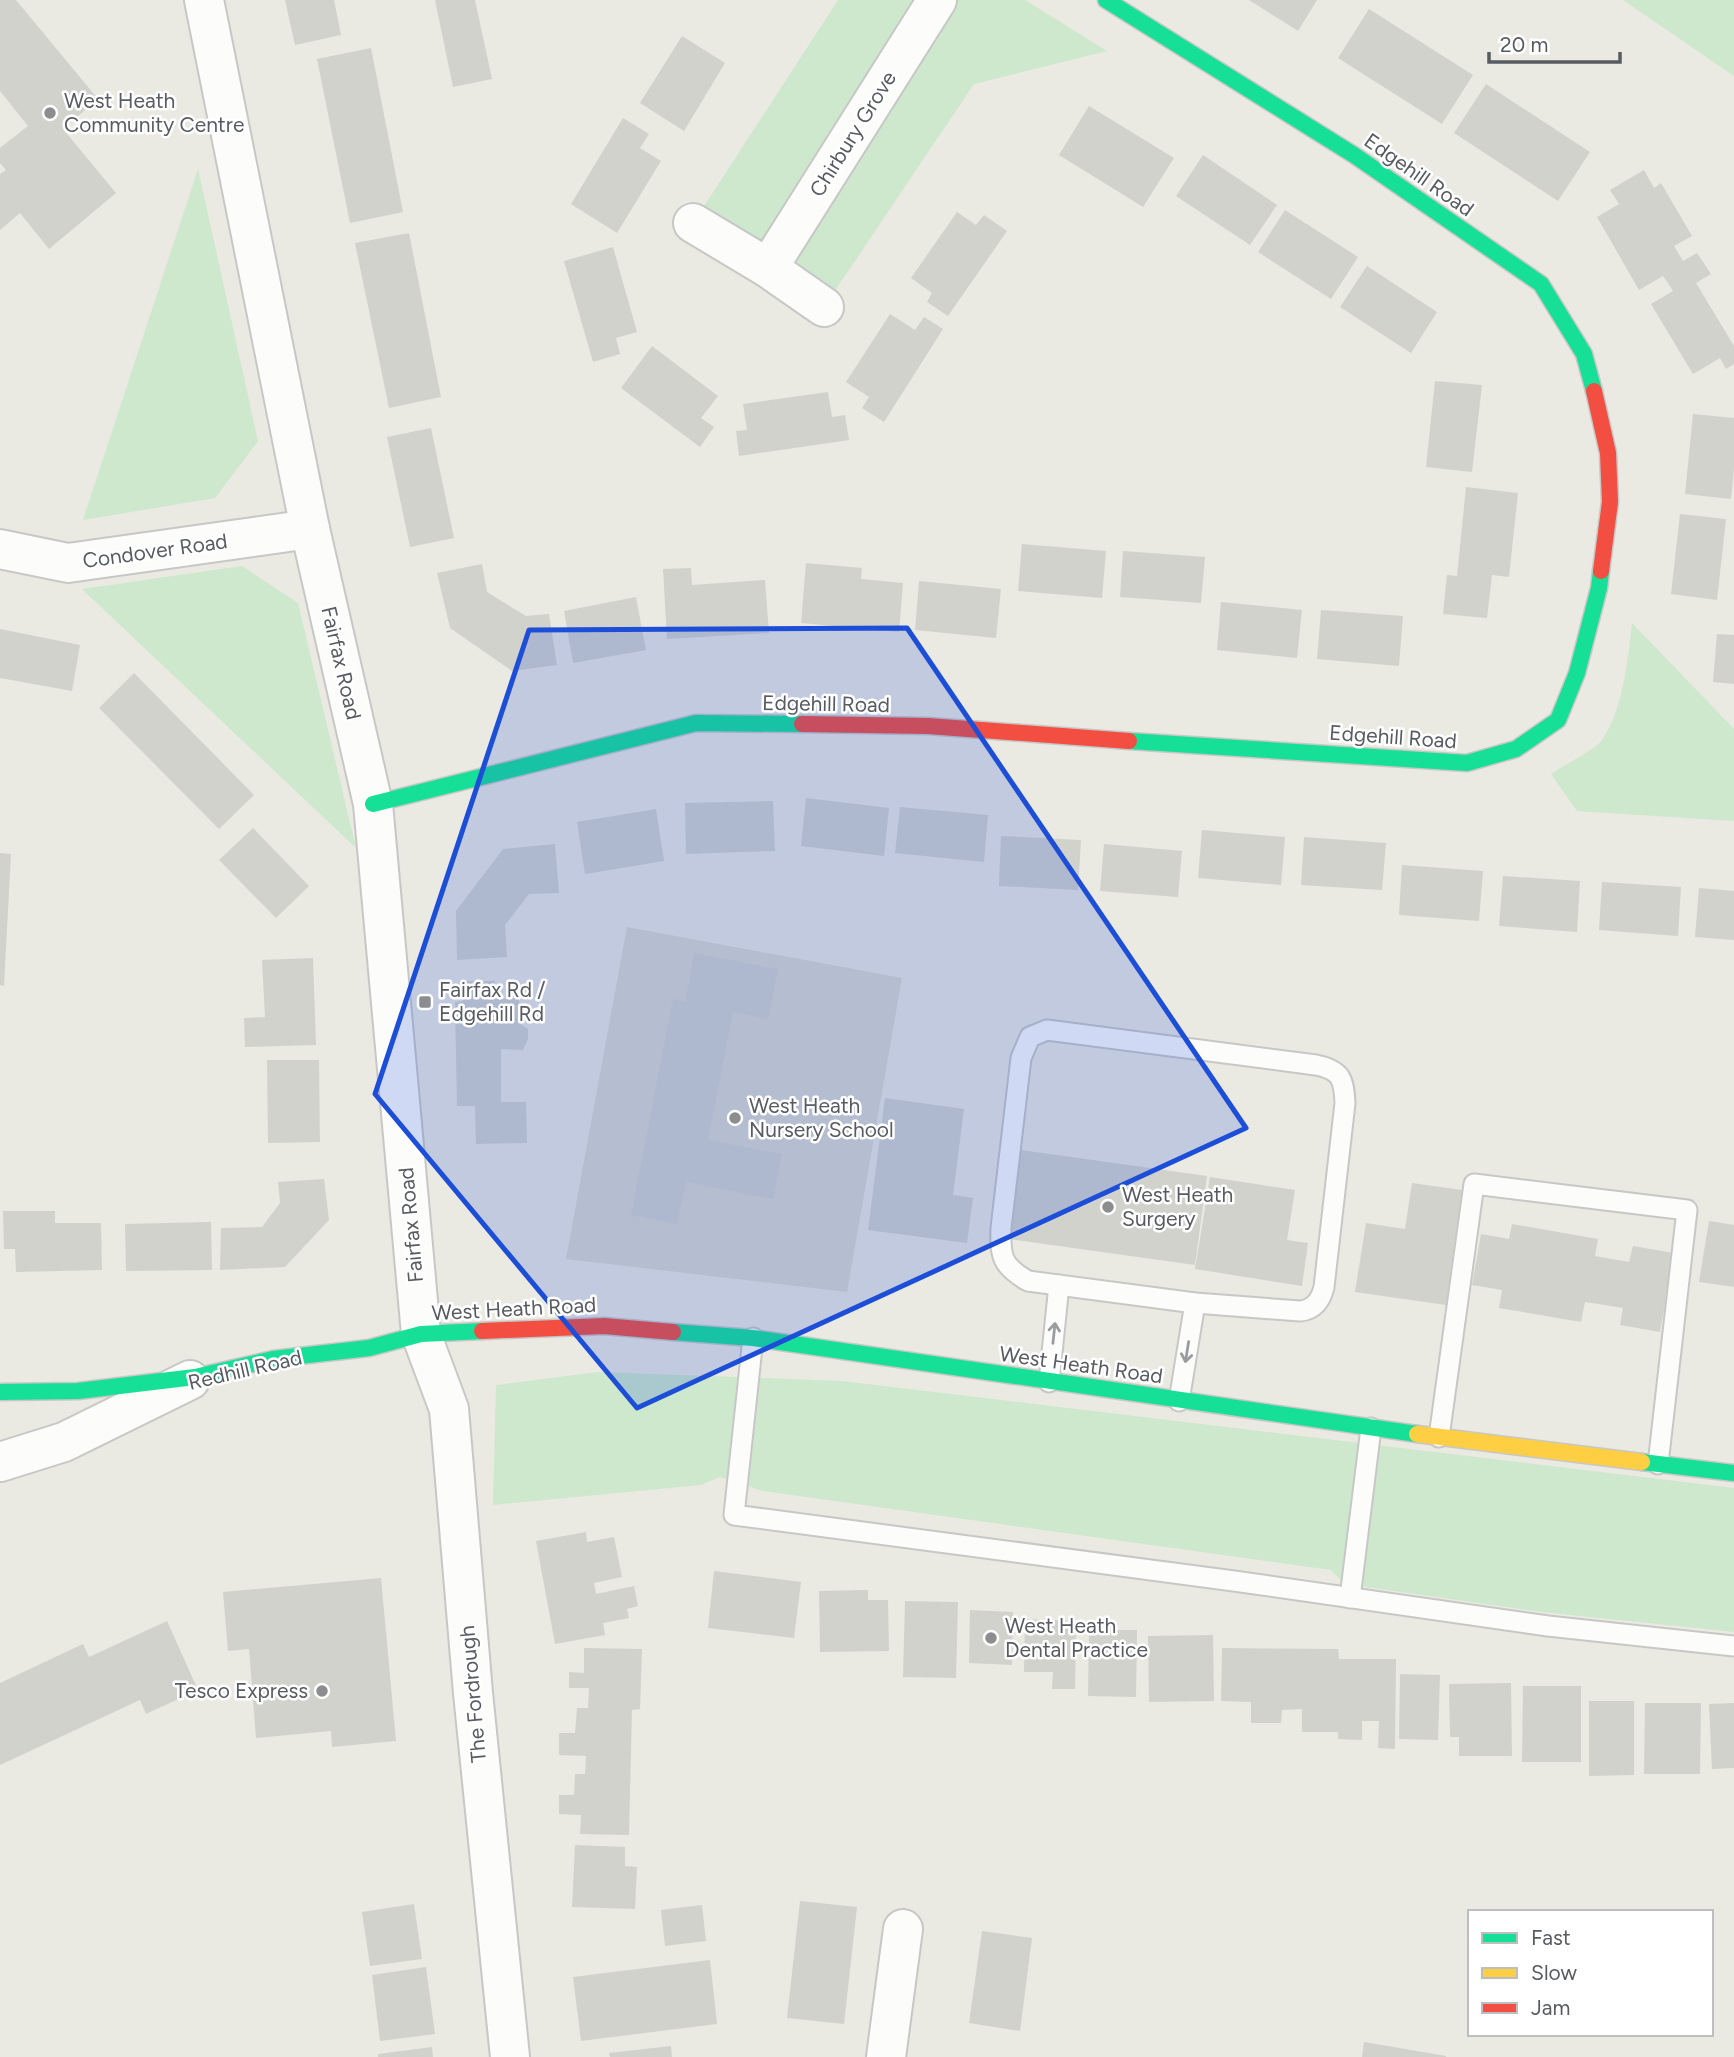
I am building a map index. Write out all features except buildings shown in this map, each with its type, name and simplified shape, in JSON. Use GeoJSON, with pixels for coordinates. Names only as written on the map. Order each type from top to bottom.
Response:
{"type":"FeatureCollection","features":[{"type":"Feature","properties":{"kind":"street","name":"Fairfax Road"},"geometry":{"type":"LineString","coordinates":[[204,0],[310,529],[373,804],[421,1334]]}},
{"type":"Feature","properties":{"kind":"street","name":"Chirbury Grove"},"geometry":{"type":"LineString","coordinates":[[768,268],[937,0]]}},
{"type":"Feature","properties":{"kind":"street","name":"Edgehill Road"},"geometry":{"type":"LineString","coordinates":[[373,804],[696,723],[928,726],[1467,763],[1516,749],[1558,720],[1577,673],[1599,588],[1609,502],[1608,453],[1602,418],[1584,354],[1541,284],[1354,155],[1106,0]]}},
{"type":"Feature","properties":{"kind":"street"},"geometry":{"type":"LineString","coordinates":[[693,223],[768,268],[824,307]]}},
{"type":"Feature","properties":{"kind":"street","name":"Condover Road"},"geometry":{"type":"LineString","coordinates":[[0,549],[68,564],[310,529]]}},
{"type":"Feature","properties":{"kind":"street","name":"West Heath Road"},"geometry":{"type":"LineString","coordinates":[[421,1334],[604,1326],[753,1338],[1371,1428],[1734,1473]]}},
{"type":"Feature","properties":{"kind":"street","name":"Redhill Road"},"geometry":{"type":"LineString","coordinates":[[0,1462],[64,1442],[195,1377],[273,1359],[369,1348],[421,1334]]}},
{"type":"Feature","properties":{"kind":"street","name":"The Fordrough"},"geometry":{"type":"LineString","coordinates":[[421,1334],[449,1409],[472,1693],[510,2057]]}},
{"type":"Feature","properties":{"kind":"street"},"geometry":{"type":"LineString","coordinates":[[0,1392],[78,1391],[195,1377]]}},
{"type":"Feature","properties":{"kind":"street"},"geometry":{"type":"LineString","coordinates":[[886,2057],[903,1929]]}},
{"type":"Feature","properties":{"kind":"lane"},"geometry":{"type":"LineString","coordinates":[[1047,1030],[1064,1031],[1331,1068],[1340,1076],[1345,1087],[1345,1103],[1324,1287],[1319,1300],[1308,1310],[1195,1303],[1059,1285],[1028,1281],[1017,1275],[1005,1265],[1000,1247],[1021,1058],[1030,1037],[1047,1030]]}},
{"type":"Feature","properties":{"kind":"lane"},"geometry":{"type":"LineString","coordinates":[[1439,1437],[1474,1184],[1501,1187],[1687,1210],[1658,1464]]}},
{"type":"Feature","properties":{"kind":"lane"},"geometry":{"type":"LineString","coordinates":[[1049,1382],[1059,1285]]}},
{"type":"Feature","properties":{"kind":"lane"},"geometry":{"type":"LineString","coordinates":[[1179,1401],[1195,1303]]}},
{"type":"Feature","properties":{"kind":"lane"},"geometry":{"type":"LineString","coordinates":[[753,1338],[734,1515],[1548,1626],[1734,1646]]}},
{"type":"Feature","properties":{"kind":"lane"},"geometry":{"type":"LineString","coordinates":[[1350,1598],[1371,1428]]}},
{"type":"Feature","properties":{"kind":"highlighted area"},"geometry":{"type":"Polygon","coordinates":[[[907,628],[1246,1128],[637,1408],[375,1094],[529,630],[907,628]]]}},
{"type":"Feature","properties":{"kind":"shaded area","name":"West Heath Nursery School"},"geometry":{"type":"Polygon","coordinates":[[[627,927],[902,978],[847,1292],[566,1259],[627,927]]]}},
{"type":"Feature","properties":{"kind":"green space"},"geometry":{"type":"Polygon","coordinates":[[[838,0],[1025,0],[1107,51],[974,84],[824,307],[693,223],[838,0]]]}},
{"type":"Feature","properties":{"kind":"green space"},"geometry":{"type":"Polygon","coordinates":[[[1623,0],[1734,0],[1734,76],[1623,0]]]}},
{"type":"Feature","properties":{"kind":"green space"},"geometry":{"type":"Polygon","coordinates":[[[198,169],[258,441],[215,498],[83,520],[198,169]]]}},
{"type":"Feature","properties":{"kind":"green space"},"geometry":{"type":"Polygon","coordinates":[[[242,566],[298,603],[356,848],[82,589],[242,566]]]}},
{"type":"Feature","properties":{"kind":"green space"},"geometry":{"type":"Polygon","coordinates":[[[1632,623],[1734,729],[1734,821],[1577,811],[1551,774],[1598,744],[1609,728],[1620,699],[1632,623]]]}},
{"type":"Feature","properties":{"kind":"green space"},"geometry":{"type":"Polygon","coordinates":[[[598,1372],[842,1381],[1734,1488],[1734,1632],[1542,1612],[1345,1584],[1331,1570],[763,1491],[720,1477],[701,1485],[493,1505],[496,1385],[598,1372]]]}},
{"type":"Feature","properties":{"kind":"traffic: fast"},"geometry":{"type":"LineString","coordinates":[[1106,0],[1354,155],[1541,284],[1584,354],[1594,391]]}},
{"type":"Feature","properties":{"kind":"traffic: fast"},"geometry":{"type":"LineString","coordinates":[[1129,741],[1467,763],[1516,749],[1558,720],[1577,673],[1601,571]]}},
{"type":"Feature","properties":{"kind":"traffic: fast"},"geometry":{"type":"LineString","coordinates":[[373,804],[696,723],[802,724]]}},
{"type":"Feature","properties":{"kind":"traffic: fast"},"geometry":{"type":"LineString","coordinates":[[0,1392],[78,1391],[195,1377],[273,1359],[369,1348],[421,1334],[482,1331]]}},
{"type":"Feature","properties":{"kind":"traffic: fast"},"geometry":{"type":"LineString","coordinates":[[673,1332],[753,1338],[1417,1434]]}},
{"type":"Feature","properties":{"kind":"traffic: fast"},"geometry":{"type":"LineString","coordinates":[[1642,1462],[1734,1473]]}},
{"type":"Feature","properties":{"kind":"traffic: slow"},"geometry":{"type":"LineString","coordinates":[[1417,1434],[1642,1462]]}},
{"type":"Feature","properties":{"kind":"traffic: jam"},"geometry":{"type":"LineString","coordinates":[[1594,391],[1608,453],[1610,502],[1601,571]]}},
{"type":"Feature","properties":{"kind":"traffic: jam"},"geometry":{"type":"LineString","coordinates":[[802,724],[928,726],[1129,741]]}},
{"type":"Feature","properties":{"kind":"traffic: jam"},"geometry":{"type":"LineString","coordinates":[[482,1331],[604,1326],[673,1332]]}},
{"type":"Feature","properties":{"kind":"place","name":"West Heath Community Centre"},"geometry":{"type":"Point","coordinates":[50,113]}},
{"type":"Feature","properties":{"kind":"place","name":"Fairfax Rd / Edgehill Rd"},"geometry":{"type":"Point","coordinates":[425,1002]}},
{"type":"Feature","properties":{"kind":"place","name":"West Heath Nursery School"},"geometry":{"type":"Point","coordinates":[735,1118]}},
{"type":"Feature","properties":{"kind":"place","name":"West Heath Surgery"},"geometry":{"type":"Point","coordinates":[1108,1207]}},
{"type":"Feature","properties":{"kind":"place","name":"West Heath Dental Practice"},"geometry":{"type":"Point","coordinates":[991,1638]}},
{"type":"Feature","properties":{"kind":"place","name":"Tesco Express"},"geometry":{"type":"Point","coordinates":[322,1691]}}]}
